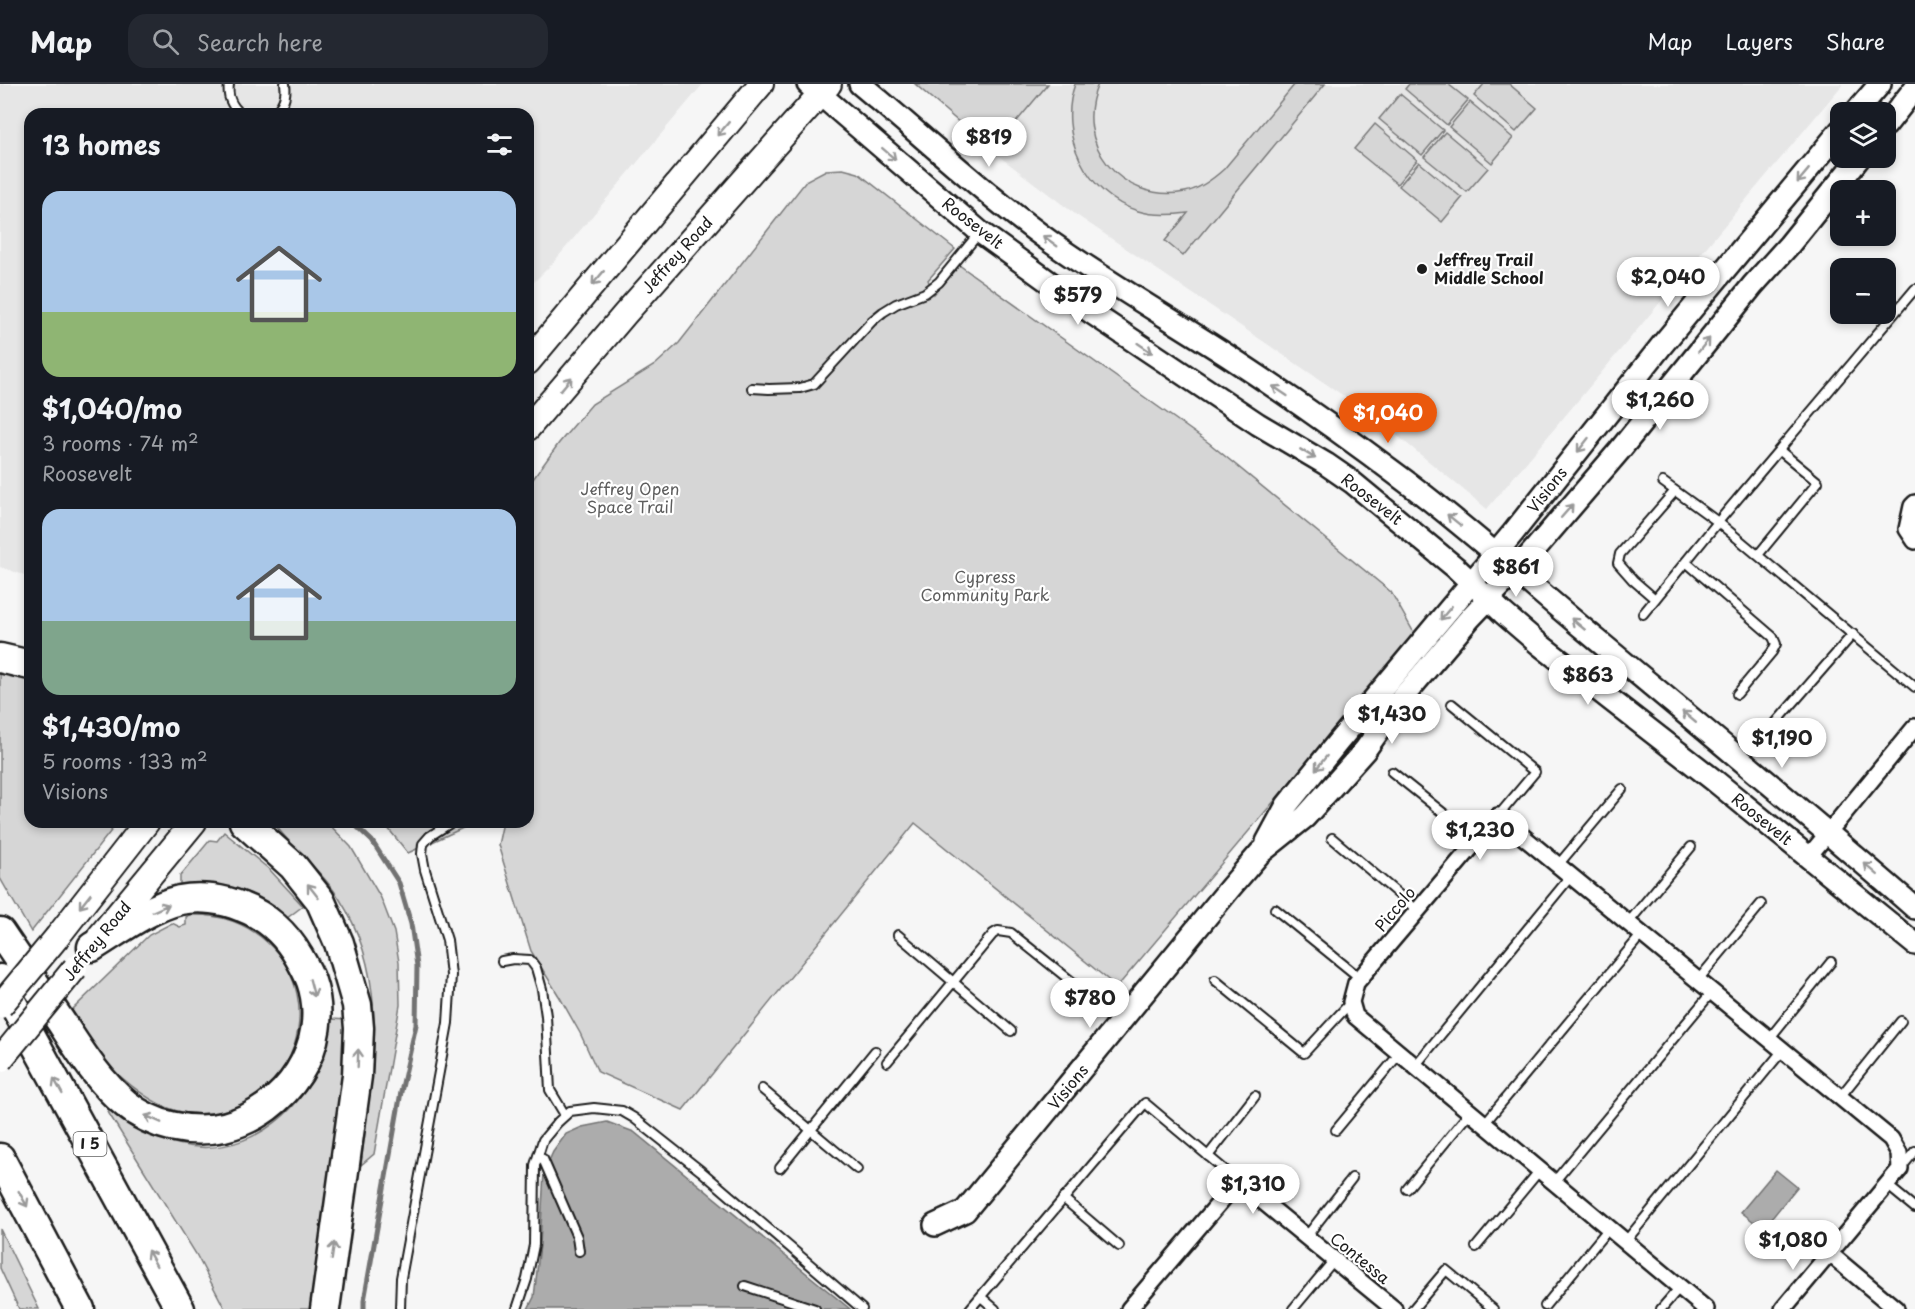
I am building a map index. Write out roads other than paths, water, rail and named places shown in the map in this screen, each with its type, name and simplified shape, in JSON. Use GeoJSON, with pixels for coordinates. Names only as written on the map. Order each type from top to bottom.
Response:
{"type":"FeatureCollection","features":[{"type":"Feature","properties":{"kind":"highway"},"geometry":{"type":"LineString","coordinates":[[0,658],[24,664]]}},
{"type":"Feature","properties":{"kind":"highway"},"geometry":{"type":"LineString","coordinates":[[251,828],[293,866],[320,900],[339,943],[357,1005],[359,1028],[357,1076],[325,1309]]}},
{"type":"Feature","properties":{"kind":"highway"},"geometry":{"type":"LineString","coordinates":[[0,932],[88,1062],[127,1105],[150,1119],[180,1128],[202,1130],[237,1124],[251,1118],[284,1093],[307,1057],[315,1032],[315,998],[311,981],[294,949],[284,936],[271,923],[252,911],[232,903],[210,899],[180,900],[153,911],[83,958]]}},
{"type":"Feature","properties":{"kind":"highway","name":"I 5"},"geometry":{"type":"LineString","coordinates":[[0,979],[180,1309]]}},
{"type":"Feature","properties":{"kind":"highway"},"geometry":{"type":"LineString","coordinates":[[0,1158],[80,1309]]}},
{"type":"Feature","properties":{"kind":"highway"},"geometry":{"type":"LineString","coordinates":[[45,1241],[58,1309]]}},
{"type":"Feature","properties":{"kind":"main road"},"geometry":{"type":"LineString","coordinates":[[534,355],[761,84]]}},
{"type":"Feature","properties":{"kind":"main road","name":"Jeffrey Road"},"geometry":{"type":"LineString","coordinates":[[534,421],[819,87]]}},
{"type":"Feature","properties":{"kind":"main road","name":"Jeffrey Road"},"geometry":{"type":"LineString","coordinates":[[0,1006],[142,828]]}},
{"type":"Feature","properties":{"kind":"main road","name":"Jeffrey Road"},"geometry":{"type":"LineString","coordinates":[[0,1060],[189,828]]}},
{"type":"Feature","properties":{"kind":"street","name":"Roosevelt"},"geometry":{"type":"LineString","coordinates":[[860,84],[1010,211],[1052,242],[1305,408],[1406,481],[1915,908]]}},
{"type":"Feature","properties":{"kind":"street"},"geometry":{"type":"LineString","coordinates":[[1865,102],[1880,84]]}},
{"type":"Feature","properties":{"kind":"street","name":"Roosevelt"},"geometry":{"type":"LineString","coordinates":[[819,87],[980,232],[1092,313],[1258,424],[1352,482],[1471,582],[1539,644],[1809,856],[1915,944]]}},
{"type":"Feature","properties":{"kind":"street"},"geometry":{"type":"LineString","coordinates":[[1896,112],[1915,88]]}},
{"type":"Feature","properties":{"kind":"street","name":"Visions"},"geometry":{"type":"LineString","coordinates":[[1260,853],[1287,805],[1830,143]]}},
{"type":"Feature","properties":{"kind":"street","name":"Visions"},"geometry":{"type":"LineString","coordinates":[[935,1225],[965,1211],[1260,853],[1305,817],[1365,750],[1402,699],[1619,451],[1851,168]]}},
{"type":"Feature","properties":{"kind":"street"},"geometry":{"type":"LineString","coordinates":[[1915,503],[1912,506],[1907,528],[1915,541]]}},
{"type":"Feature","properties":{"kind":"street"},"geometry":{"type":"LineString","coordinates":[[1809,856],[1915,727]]}},
{"type":"Feature","properties":{"kind":"street"},"geometry":{"type":"LineString","coordinates":[[1498,816],[1891,1139],[1899,1153],[1900,1169],[1783,1309]]}},
{"type":"Feature","properties":{"kind":"street","name":"Piccolo"},"geometry":{"type":"LineString","coordinates":[[1351,1002],[1356,983],[1498,816]]}},
{"type":"Feature","properties":{"kind":"street"},"geometry":{"type":"LineString","coordinates":[[1351,1002],[1355,1016],[1706,1309]]}},
{"type":"Feature","properties":{"kind":"street"},"geometry":{"type":"LineString","coordinates":[[1129,1309],[1238,1181]]}},
{"type":"Feature","properties":{"kind":"street","name":"Contessa"},"geometry":{"type":"LineString","coordinates":[[1238,1181],[1394,1309]]}},
{"type":"Feature","properties":{"kind":"street"},"geometry":{"type":"LineString","coordinates":[[1829,1253],[1896,1309]]}},
{"type":"Feature","properties":{"kind":"lane"},"geometry":{"type":"LineString","coordinates":[[229,84],[228,93],[236,108]]}},
{"type":"Feature","properties":{"kind":"lane"},"geometry":{"type":"LineString","coordinates":[[280,108],[285,96],[285,84]]}},
{"type":"Feature","properties":{"kind":"lane"},"geometry":{"type":"LineString","coordinates":[[752,388],[769,390],[800,388],[814,384],[883,312],[896,304],[925,293],[939,282],[980,232]]}},
{"type":"Feature","properties":{"kind":"lane"},"geometry":{"type":"LineString","coordinates":[[1643,614],[1915,289]]}},
{"type":"Feature","properties":{"kind":"lane"},"geometry":{"type":"LineString","coordinates":[[1758,555],[1818,482],[1779,450]]}},
{"type":"Feature","properties":{"kind":"lane"},"geometry":{"type":"LineString","coordinates":[[1663,482],[1718,522],[1915,687]]}},
{"type":"Feature","properties":{"kind":"lane"},"geometry":{"type":"LineString","coordinates":[[1655,599],[1618,563],[1620,554],[1675,491]]}},
{"type":"Feature","properties":{"kind":"lane"},"geometry":{"type":"LineString","coordinates":[[1686,562],[1773,637],[1776,644],[1737,694]]}},
{"type":"Feature","properties":{"kind":"lane"},"geometry":{"type":"LineString","coordinates":[[1774,725],[1852,634]]}},
{"type":"Feature","properties":{"kind":"lane"},"geometry":{"type":"LineString","coordinates":[[1452,704],[1535,772],[1498,816]]}},
{"type":"Feature","properties":{"kind":"lane"},"geometry":{"type":"LineString","coordinates":[[1392,772],[1477,840]]}},
{"type":"Feature","properties":{"kind":"lane"},"geometry":{"type":"LineString","coordinates":[[1558,866],[1622,789]]}},
{"type":"Feature","properties":{"kind":"lane"},"geometry":{"type":"LineString","coordinates":[[400,1309],[401,1278],[448,1023],[451,975],[447,940],[422,854],[423,844],[443,828]]}},
{"type":"Feature","properties":{"kind":"lane"},"geometry":{"type":"LineString","coordinates":[[1332,838],[1417,910]]}},
{"type":"Feature","properties":{"kind":"lane"},"geometry":{"type":"LineString","coordinates":[[1628,923],[1691,847]]}},
{"type":"Feature","properties":{"kind":"lane"},"geometry":{"type":"LineString","coordinates":[[1415,1066],[1571,876]]}},
{"type":"Feature","properties":{"kind":"lane"},"geometry":{"type":"LineString","coordinates":[[1698,980],[1761,904]]}},
{"type":"Feature","properties":{"kind":"lane"},"geometry":{"type":"LineString","coordinates":[[1275,909],[1360,978]]}},
{"type":"Feature","properties":{"kind":"lane"},"geometry":{"type":"LineString","coordinates":[[887,1062],[993,934],[998,931],[1011,933],[1081,989]]}},
{"type":"Feature","properties":{"kind":"lane"},"geometry":{"type":"LineString","coordinates":[[1484,1124],[1642,934]]}},
{"type":"Feature","properties":{"kind":"lane"},"geometry":{"type":"LineString","coordinates":[[898,935],[1011,1031]]}},
{"type":"Feature","properties":{"kind":"lane"},"geometry":{"type":"LineString","coordinates":[[502,961],[530,960],[536,968],[546,1016],[550,1090],[565,1115]]}},
{"type":"Feature","properties":{"kind":"lane"},"geometry":{"type":"LineString","coordinates":[[1769,1039],[1831,962]]}},
{"type":"Feature","properties":{"kind":"lane"},"geometry":{"type":"LineString","coordinates":[[1215,980],[1304,1053],[1351,1002]]}},
{"type":"Feature","properties":{"kind":"lane"},"geometry":{"type":"LineString","coordinates":[[1554,1182],[1712,992]]}},
{"type":"Feature","properties":{"kind":"lane"},"geometry":{"type":"LineString","coordinates":[[1840,1097],[1901,1021]]}},
{"type":"Feature","properties":{"kind":"lane"},"geometry":{"type":"LineString","coordinates":[[1625,1242],[1782,1050]]}},
{"type":"Feature","properties":{"kind":"lane"},"geometry":{"type":"LineString","coordinates":[[780,1168],[875,1051]]}},
{"type":"Feature","properties":{"kind":"lane"},"geometry":{"type":"LineString","coordinates":[[1336,1130],[1400,1053]]}},
{"type":"Feature","properties":{"kind":"lane"},"geometry":{"type":"LineString","coordinates":[[762,1089],[858,1169]]}},
{"type":"Feature","properties":{"kind":"lane"},"geometry":{"type":"LineString","coordinates":[[1208,1156],[1255,1096]]}},
{"type":"Feature","properties":{"kind":"lane"},"geometry":{"type":"LineString","coordinates":[[970,1309],[1145,1103],[1238,1181]]}},
{"type":"Feature","properties":{"kind":"lane"},"geometry":{"type":"LineString","coordinates":[[517,1309],[527,1279],[534,1245],[535,1165],[543,1140],[570,1111],[594,1108],[622,1111],[634,1118],[701,1171],[862,1309]]}},
{"type":"Feature","properties":{"kind":"lane"},"geometry":{"type":"LineString","coordinates":[[1407,1189],[1470,1112]]}},
{"type":"Feature","properties":{"kind":"lane"},"geometry":{"type":"LineString","coordinates":[[1900,1169],[1915,1150]]}},
{"type":"Feature","properties":{"kind":"lane"},"geometry":{"type":"LineString","coordinates":[[538,1157],[543,1159],[577,1237],[579,1251]]}},
{"type":"Feature","properties":{"kind":"lane"},"geometry":{"type":"LineString","coordinates":[[1476,1247],[1540,1170]]}},
{"type":"Feature","properties":{"kind":"lane"},"geometry":{"type":"LineString","coordinates":[[1306,1237],[1352,1178]]}},
{"type":"Feature","properties":{"kind":"lane"},"geometry":{"type":"LineString","coordinates":[[1887,1185],[1915,1208]]}},
{"type":"Feature","properties":{"kind":"lane"},"geometry":{"type":"LineString","coordinates":[[1063,1198],[1119,1246]]}},
{"type":"Feature","properties":{"kind":"lane"},"geometry":{"type":"LineString","coordinates":[[1545,1306],[1609,1228]]}},
{"type":"Feature","properties":{"kind":"lane"},"geometry":{"type":"LineString","coordinates":[[1293,1309],[1334,1260]]}},
{"type":"Feature","properties":{"kind":"lane"},"geometry":{"type":"LineString","coordinates":[[1413,1309],[1446,1270],[1492,1309]]}},
{"type":"Feature","properties":{"kind":"lane"},"geometry":{"type":"LineString","coordinates":[[745,1286],[815,1309]]}},
{"type":"Feature","properties":{"kind":"lane"},"geometry":{"type":"LineString","coordinates":[[1661,1309],[1680,1287]]}},
{"type":"Feature","properties":{"kind":"lane"},"geometry":{"type":"LineString","coordinates":[[981,1297],[995,1309]]}},
{"type":"Feature","properties":{"kind":"waterway"},"geometry":{"type":"LineString","coordinates":[[358,828],[372,841],[399,883],[411,924],[417,966],[416,1025],[401,1092],[364,1309]]}},
{"type":"Feature","properties":{"kind":"place","name":"Jeffrey Trail Middle School"},"geometry":{"type":"Point","coordinates":[1422,269]}},
{"type":"Feature","properties":{"kind":"park label","name":"Jeffrey Open Space Trail"},"geometry":{"type":"Point","coordinates":[630,498]}},
{"type":"Feature","properties":{"kind":"park label","name":"Cypress Community Park"},"geometry":{"type":"Point","coordinates":[985,586]}}]}
